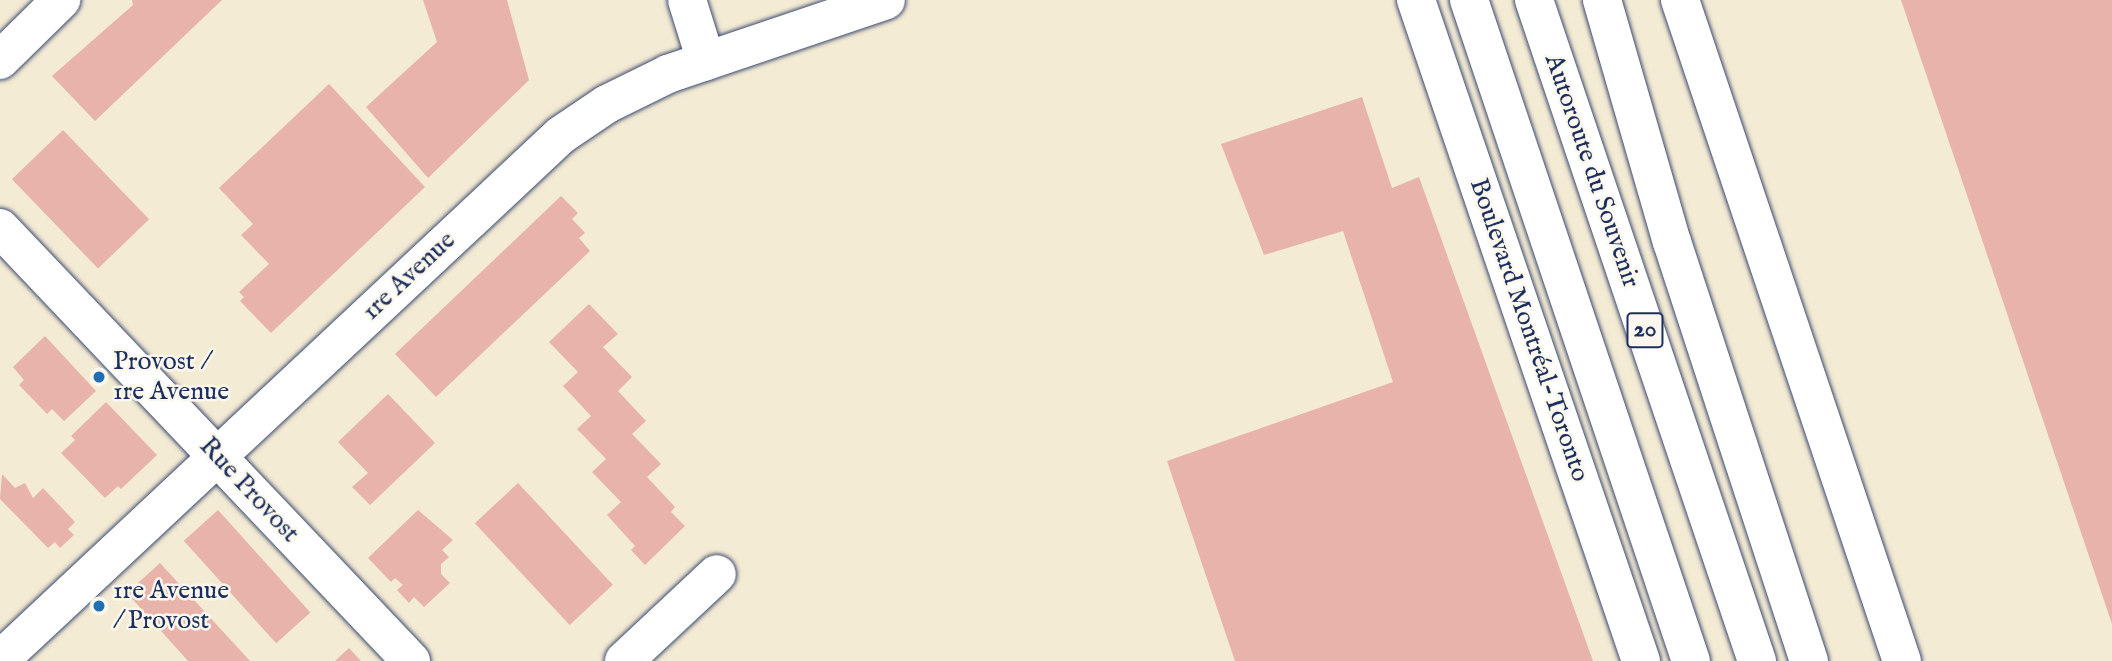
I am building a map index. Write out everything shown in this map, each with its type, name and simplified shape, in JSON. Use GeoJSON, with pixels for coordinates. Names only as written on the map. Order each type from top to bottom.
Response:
{"type":"FeatureCollection","features":[{"type":"Feature","properties":{"kind":"main road"},"geometry":{"type":"LineString","coordinates":[[0,60],[61,0]]}},
{"type":"Feature","properties":{"kind":"main road"},"geometry":{"type":"LineString","coordinates":[[687,0],[706,61]]}},
{"type":"Feature","properties":{"kind":"main road","name":"1re Avenue"},"geometry":{"type":"LineString","coordinates":[[0,660],[561,135],[629,92],[706,61],[886,0]]}},
{"type":"Feature","properties":{"kind":"main road","name":"Boulevard Montréal-Toronto"},"geometry":{"type":"LineString","coordinates":[[1416,0],[1641,661]]}},
{"type":"Feature","properties":{"kind":"main road","name":"20"},"geometry":{"type":"LineString","coordinates":[[1469,0],[1691,661]]}},
{"type":"Feature","properties":{"kind":"main road","name":"Autoroute du Souvenir"},"geometry":{"type":"LineString","coordinates":[[1534,0],[1757,661]]}},
{"type":"Feature","properties":{"kind":"main road"},"geometry":{"type":"LineString","coordinates":[[1602,0],[1672,242],[1809,661]]}},
{"type":"Feature","properties":{"kind":"main road"},"geometry":{"type":"LineString","coordinates":[[1680,0],[1902,661]]}},
{"type":"Feature","properties":{"kind":"main road","name":"Rue Provost"},"geometry":{"type":"LineString","coordinates":[[0,228],[411,661]]}},
{"type":"Feature","properties":{"kind":"main road"},"geometry":{"type":"LineString","coordinates":[[624,661],[717,575]]}},
{"type":"Feature","properties":{"kind":"building"},"geometry":{"type":"Polygon","coordinates":[[[132,0],[222,0],[95,121],[52,76],[133,5],[132,0]]]}},
{"type":"Feature","properties":{"kind":"building"},"geometry":{"type":"Polygon","coordinates":[[[423,0],[507,0],[529,80],[428,178],[366,107],[437,42],[423,0]]]}},
{"type":"Feature","properties":{"kind":"building"},"geometry":{"type":"Polygon","coordinates":[[[1901,0],[2112,0],[2112,624],[1901,0]]]}},
{"type":"Feature","properties":{"kind":"building"},"geometry":{"type":"Polygon","coordinates":[[[329,84],[425,187],[271,333],[240,301],[244,297],[239,292],[269,264],[241,235],[253,224],[219,188],[329,84]]]}},
{"type":"Feature","properties":{"kind":"building"},"geometry":{"type":"Polygon","coordinates":[[[1362,97],[1392,188],[1419,177],[1593,661],[1235,661],[1167,461],[1393,382],[1343,231],[1264,255],[1221,144],[1362,97]]]}},
{"type":"Feature","properties":{"kind":"building"},"geometry":{"type":"Polygon","coordinates":[[[63,130],[149,219],[98,269],[12,179],[63,130]]]}},
{"type":"Feature","properties":{"kind":"building"},"geometry":{"type":"Polygon","coordinates":[[[561,196],[578,213],[572,219],[585,233],[579,238],[590,251],[436,397],[395,354],[561,196]]]}},
{"type":"Feature","properties":{"kind":"building"},"geometry":{"type":"Polygon","coordinates":[[[589,304],[618,334],[603,347],[632,377],[618,391],[646,421],[632,434],[661,464],[647,477],[675,507],[671,512],[685,526],[645,565],[631,550],[635,546],[607,515],[621,502],[592,472],[606,459],[577,429],[591,416],[563,386],[578,372],[549,342],[589,304]]]}},
{"type":"Feature","properties":{"kind":"building"},"geometry":{"type":"Polygon","coordinates":[[[45,336],[96,391],[64,421],[52,409],[47,414],[19,385],[24,380],[13,367],[45,336]]]}},
{"type":"Feature","properties":{"kind":"building"},"geometry":{"type":"Polygon","coordinates":[[[388,394],[435,443],[370,505],[352,487],[368,473],[338,442],[388,394]]]}},
{"type":"Feature","properties":{"kind":"building"},"geometry":{"type":"Polygon","coordinates":[[[106,402],[157,455],[121,489],[118,486],[105,498],[61,453],[75,440],[71,436],[106,402]]]}},
{"type":"Feature","properties":{"kind":"building"},"geometry":{"type":"Polygon","coordinates":[[[2,474],[15,488],[25,483],[33,498],[43,488],[75,522],[68,529],[74,535],[60,548],[55,542],[48,548],[0,499],[2,474]]]}},
{"type":"Feature","properties":{"kind":"building"},"geometry":{"type":"Polygon","coordinates":[[[518,483],[613,585],[570,625],[475,523],[518,483]]]}},
{"type":"Feature","properties":{"kind":"building"},"geometry":{"type":"Polygon","coordinates":[[[218,510],[310,613],[276,643],[184,541],[218,510]]]}},
{"type":"Feature","properties":{"kind":"building"},"geometry":{"type":"Polygon","coordinates":[[[418,510],[453,540],[442,550],[449,557],[441,564],[441,574],[450,583],[424,607],[414,597],[409,603],[397,590],[403,585],[395,578],[391,582],[368,558],[418,510]]]}},
{"type":"Feature","properties":{"kind":"building"},"geometry":{"type":"Polygon","coordinates":[[[160,563],[250,661],[188,661],[127,593],[160,563]]]}},
{"type":"Feature","properties":{"kind":"building"},"geometry":{"type":"Polygon","coordinates":[[[349,648],[361,661],[335,661],[349,648]]]}},
{"type":"Feature","properties":{"kind":"place","name":"Provost / 1re Avenue"},"geometry":{"type":"Point","coordinates":[99,377]}},
{"type":"Feature","properties":{"kind":"place","name":"1re Avenue / Provost"},"geometry":{"type":"Point","coordinates":[99,606]}}]}
